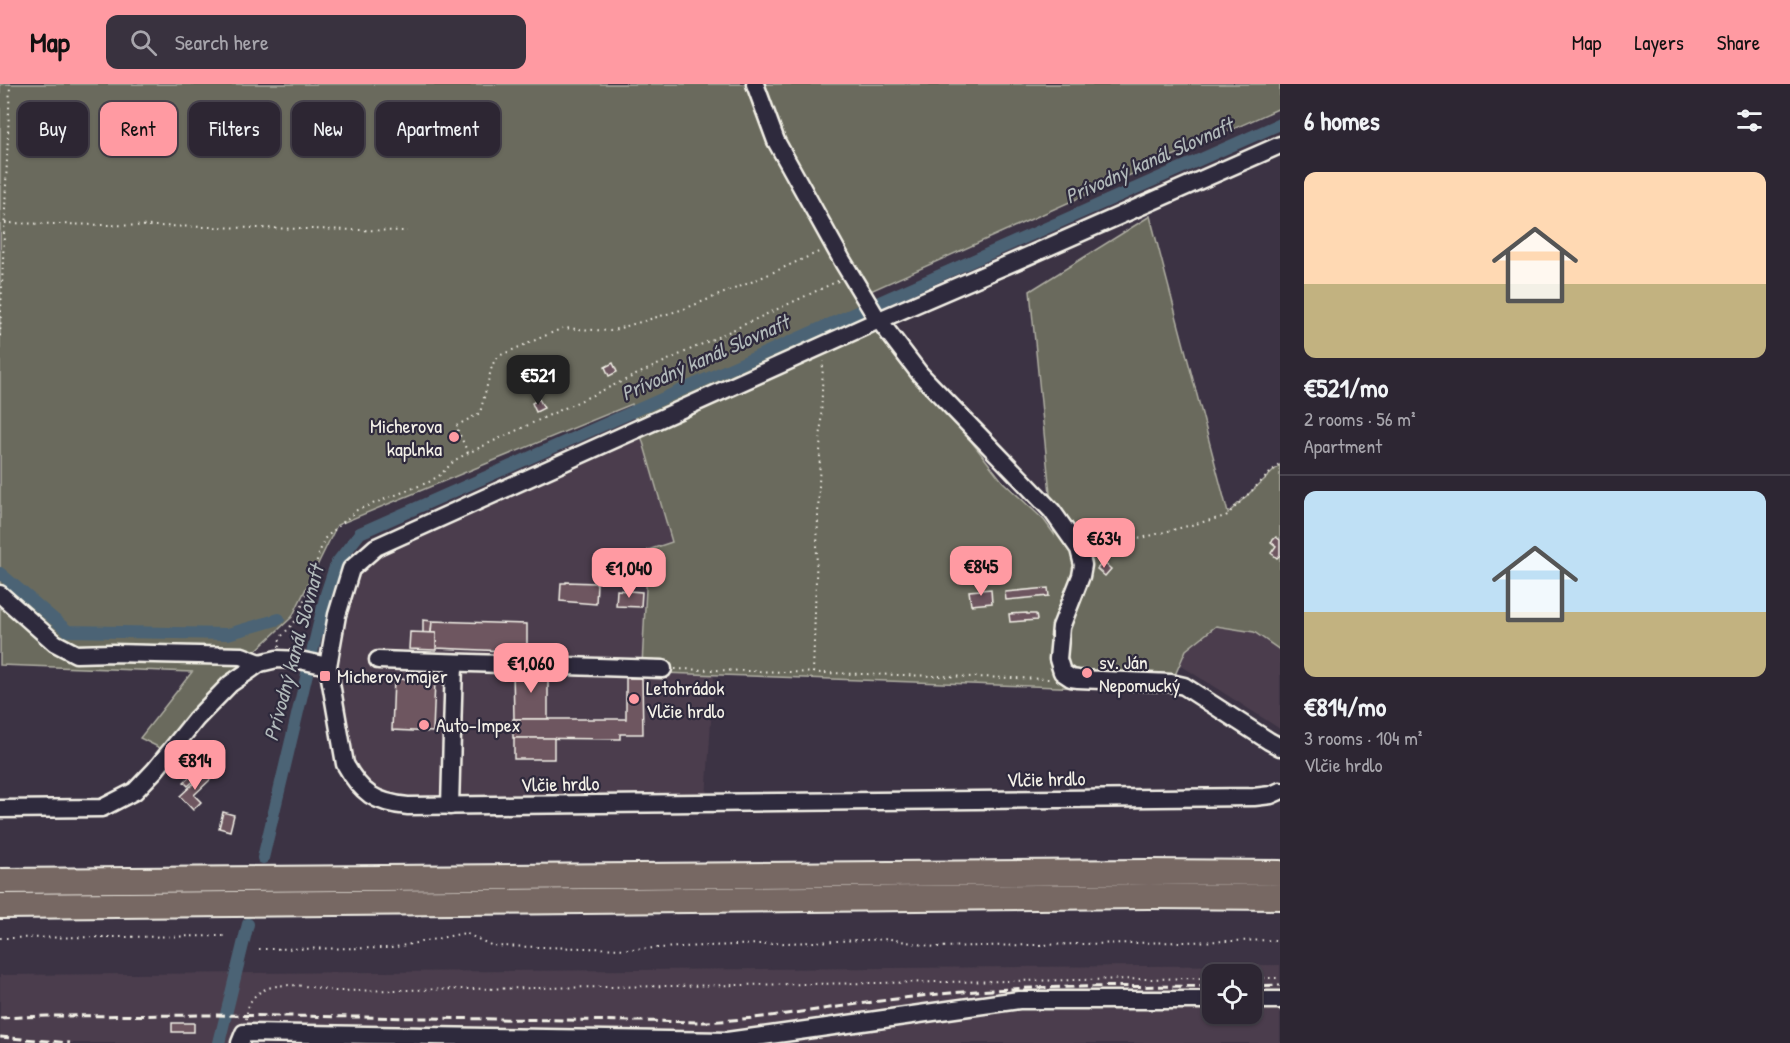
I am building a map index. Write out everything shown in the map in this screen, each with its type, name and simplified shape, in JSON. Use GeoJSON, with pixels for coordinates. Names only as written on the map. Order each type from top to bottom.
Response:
{"type":"FeatureCollection","features":[{"type":"Feature","properties":{"kind":"highway"},"geometry":{"type":"LineString","coordinates":[[0,881],[1148,872],[1280,873]]}},
{"type":"Feature","properties":{"kind":"highway"},"geometry":{"type":"LineString","coordinates":[[0,906],[1280,897]]}},
{"type":"Feature","properties":{"kind":"street"},"geometry":{"type":"LineString","coordinates":[[755,84],[776,141],[877,317],[920,374],[1052,511],[1079,549],[1083,565],[1081,576],[1061,627],[1058,659],[1062,672],[1071,678],[1078,679],[1172,682],[1184,686],[1280,747]]}},
{"type":"Feature","properties":{"kind":"street","name":"Vlčie hrdlo"},"geometry":{"type":"LineString","coordinates":[[1280,145],[1023,258],[877,317],[824,345],[376,548],[351,569],[324,665],[345,764],[362,789],[382,802],[392,805],[1254,797],[1271,795],[1280,791]]}},
{"type":"Feature","properties":{"kind":"street"},"geometry":{"type":"LineString","coordinates":[[0,594],[56,643],[76,654],[242,656],[269,661],[300,660],[324,665]]}},
{"type":"Feature","properties":{"kind":"street"},"geometry":{"type":"LineString","coordinates":[[378,660],[663,669]]}},
{"type":"Feature","properties":{"kind":"street"},"geometry":{"type":"LineString","coordinates":[[0,809],[102,808],[135,791],[196,719],[230,684],[269,661]]}},
{"type":"Feature","properties":{"kind":"street"},"geometry":{"type":"LineString","coordinates":[[450,806],[454,663]]}},
{"type":"Feature","properties":{"kind":"street"},"geometry":{"type":"LineString","coordinates":[[242,1038],[727,1041],[1019,1000],[1202,1000]]}},
{"type":"Feature","properties":{"kind":"street"},"geometry":{"type":"LineString","coordinates":[[1262,1000],[1280,1000]]}},
{"type":"Feature","properties":{"kind":"path"},"geometry":{"type":"LineString","coordinates":[[0,336],[10,84]]}},
{"type":"Feature","properties":{"kind":"path"},"geometry":{"type":"LineString","coordinates":[[5,223],[406,231]]}},
{"type":"Feature","properties":{"kind":"path"},"geometry":{"type":"LineString","coordinates":[[468,453],[456,426],[480,413],[492,366],[501,355],[563,328],[610,331],[684,309],[834,245]]}},
{"type":"Feature","properties":{"kind":"path"},"geometry":{"type":"LineString","coordinates":[[269,661],[280,638],[298,618],[324,539],[357,510],[429,482],[468,453],[851,275]]}},
{"type":"Feature","properties":{"kind":"path"},"geometry":{"type":"LineString","coordinates":[[813,673],[824,345]]}},
{"type":"Feature","properties":{"kind":"path"},"geometry":{"type":"LineString","coordinates":[[1083,565],[1107,547],[1226,516],[1280,463]]}},
{"type":"Feature","properties":{"kind":"path"},"geometry":{"type":"LineString","coordinates":[[663,669],[1052,679]]}},
{"type":"Feature","properties":{"kind":"path"},"geometry":{"type":"LineString","coordinates":[[259,949],[391,948],[465,933],[493,946],[630,949],[890,939],[935,947],[1280,940]]}},
{"type":"Feature","properties":{"kind":"path"},"geometry":{"type":"LineString","coordinates":[[0,938],[227,936]]}},
{"type":"Feature","properties":{"kind":"path"},"geometry":{"type":"LineString","coordinates":[[242,1038],[250,1002],[260,991],[275,986],[302,986],[335,991],[1202,978]]}},
{"type":"Feature","properties":{"kind":"path"},"geometry":{"type":"LineString","coordinates":[[1262,978],[1280,978]]}},
{"type":"Feature","properties":{"kind":"shaded area","name":"Micherov majer"},"geometry":{"type":"Polygon","coordinates":[[[640,433],[672,543],[664,673],[714,675],[706,799],[407,800],[390,796],[376,789],[362,776],[353,756],[335,663],[351,582],[372,556],[640,433]]]}},
{"type":"Feature","properties":{"kind":"shaded area"},"geometry":{"type":"Polygon","coordinates":[[[1216,626],[1254,632],[1280,650],[1280,729],[1180,665],[1186,650],[1216,626]]]}},
{"type":"Feature","properties":{"kind":"shaded area"},"geometry":{"type":"Polygon","coordinates":[[[1262,965],[1280,965],[1280,1043],[0,1043],[0,975],[1202,966],[1202,1024],[1262,1024],[1262,965]]]}},
{"type":"Feature","properties":{"kind":"green space"},"geometry":{"type":"Polygon","coordinates":[[[0,84],[1280,84],[1280,108],[857,297],[875,327],[939,407],[971,441],[1003,482],[1044,520],[1054,534],[1030,291],[1150,216],[1228,513],[1280,465],[1280,650],[1254,632],[1216,626],[1186,650],[1168,691],[663,673],[642,665],[648,550],[672,542],[632,404],[337,525],[292,617],[222,682],[162,749],[140,738],[192,672],[0,665],[0,84]]]}},
{"type":"Feature","properties":{"kind":"building"},"geometry":{"type":"Polygon","coordinates":[[[613,363],[617,372],[609,376],[605,367],[613,363]]]}},
{"type":"Feature","properties":{"kind":"building"},"geometry":{"type":"Polygon","coordinates":[[[539,399],[544,408],[536,412],[532,403],[539,399]]]}},
{"type":"Feature","properties":{"kind":"building"},"geometry":{"type":"Polygon","coordinates":[[[1276,537],[1280,540],[1280,555],[1277,558],[1271,553],[1276,546],[1271,542],[1276,537]]]}},
{"type":"Feature","properties":{"kind":"building"},"geometry":{"type":"Polygon","coordinates":[[[1103,562],[1111,569],[1105,576],[1097,569],[1103,562]]]}},
{"type":"Feature","properties":{"kind":"building"},"geometry":{"type":"Polygon","coordinates":[[[561,583],[597,583],[596,604],[560,601],[561,583]]]}},
{"type":"Feature","properties":{"kind":"building"},"geometry":{"type":"Polygon","coordinates":[[[1048,588],[1049,596],[1006,600],[1005,592],[1048,588]]]}},
{"type":"Feature","properties":{"kind":"building"},"geometry":{"type":"Polygon","coordinates":[[[991,589],[992,603],[971,605],[969,591],[991,589]]]}},
{"type":"Feature","properties":{"kind":"building"},"geometry":{"type":"Polygon","coordinates":[[[617,590],[642,592],[641,607],[616,606],[617,590]]]}},
{"type":"Feature","properties":{"kind":"building"},"geometry":{"type":"Polygon","coordinates":[[[1009,614],[1036,614],[1037,620],[1010,622],[1009,614]]]}},
{"type":"Feature","properties":{"kind":"building"},"geometry":{"type":"Polygon","coordinates":[[[423,620],[432,621],[431,633],[423,633],[423,620]]]}},
{"type":"Feature","properties":{"kind":"building"},"geometry":{"type":"Polygon","coordinates":[[[432,621],[527,624],[527,652],[436,648],[436,633],[431,633],[432,621]]]}},
{"type":"Feature","properties":{"kind":"building"},"geometry":{"type":"Polygon","coordinates":[[[410,632],[436,633],[436,650],[409,649],[410,632]]]}},
{"type":"Feature","properties":{"kind":"building"},"geometry":{"type":"Polygon","coordinates":[[[513,668],[548,669],[548,719],[514,719],[513,668]]]}},
{"type":"Feature","properties":{"kind":"building","name":"Letohrádok Vlčie hrdlo"},"geometry":{"type":"Polygon","coordinates":[[[626,678],[642,678],[643,734],[620,734],[620,739],[513,738],[513,719],[626,719],[626,678]]]}},
{"type":"Feature","properties":{"kind":"building"},"geometry":{"type":"Polygon","coordinates":[[[394,679],[435,680],[433,732],[392,730],[394,679]]]}},
{"type":"Feature","properties":{"kind":"building"},"geometry":{"type":"Polygon","coordinates":[[[514,738],[554,738],[554,759],[514,759],[514,738]]]}},
{"type":"Feature","properties":{"kind":"building"},"geometry":{"type":"Polygon","coordinates":[[[196,771],[200,775],[188,786],[184,782],[196,771]]]}},
{"type":"Feature","properties":{"kind":"building"},"geometry":{"type":"Polygon","coordinates":[[[206,772],[212,778],[194,795],[201,802],[193,810],[180,796],[206,772]]]}},
{"type":"Feature","properties":{"kind":"building"},"geometry":{"type":"Polygon","coordinates":[[[223,812],[234,815],[230,831],[219,828],[223,812]]]}},
{"type":"Feature","properties":{"kind":"building"},"geometry":{"type":"Polygon","coordinates":[[[172,1023],[194,1023],[194,1032],[172,1032],[172,1023]]]}},
{"type":"Feature","properties":{"kind":"waterway","name":"Prívodný kanál Slovnaft"},"geometry":{"type":"LineString","coordinates":[[263,858],[326,594],[336,564],[360,533],[1280,124]]}},
{"type":"Feature","properties":{"kind":"waterway"},"geometry":{"type":"LineString","coordinates":[[0,573],[68,631],[228,634],[279,619]]}},
{"type":"Feature","properties":{"kind":"waterway","name":"Prívodný kanál Slovnaft"},"geometry":{"type":"LineString","coordinates":[[219,1043],[248,924]]}},
{"type":"Feature","properties":{"kind":"railway"},"geometry":{"type":"LineString","coordinates":[[1262,986],[1280,985]]}},
{"type":"Feature","properties":{"kind":"railway"},"geometry":{"type":"LineString","coordinates":[[0,1018],[216,1015],[706,1022],[984,990],[1202,986]]}},
{"type":"Feature","properties":{"kind":"railway"},"geometry":{"type":"LineString","coordinates":[[0,1037],[70,1043]]}},
{"type":"Feature","properties":{"kind":"place","name":"Micherova kaplnka"},"geometry":{"type":"Point","coordinates":[454,437]}},
{"type":"Feature","properties":{"kind":"place","name":"sv. Ján Nepomucký"},"geometry":{"type":"Point","coordinates":[1087,673]}},
{"type":"Feature","properties":{"kind":"place","name":"Micherov majer"},"geometry":{"type":"Point","coordinates":[325,676]}},
{"type":"Feature","properties":{"kind":"place","name":"Letohrádok Vlčie hrdlo"},"geometry":{"type":"Point","coordinates":[634,699]}},
{"type":"Feature","properties":{"kind":"place","name":"Auto-Impex"},"geometry":{"type":"Point","coordinates":[424,725]}}]}
